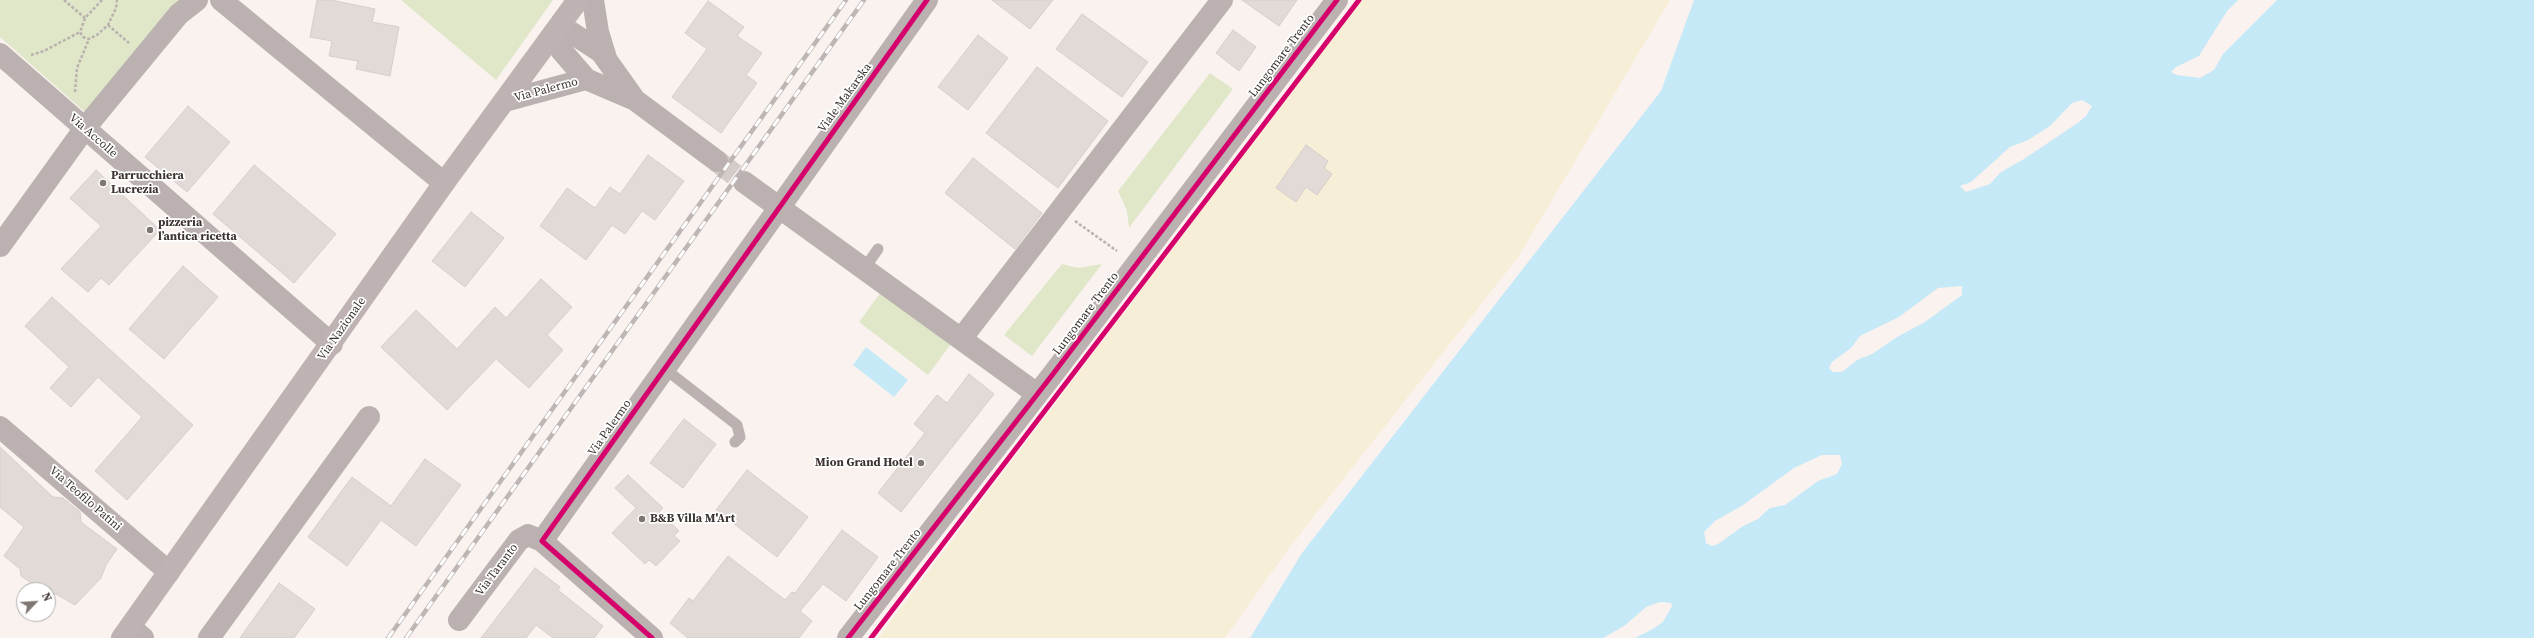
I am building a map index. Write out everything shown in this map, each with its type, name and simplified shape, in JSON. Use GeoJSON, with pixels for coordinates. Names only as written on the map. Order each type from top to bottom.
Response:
{"type":"FeatureCollection","features":[{"type":"Feature","properties":{"kind":"main road","name":"Via Nazionale"},"geometry":{"type":"LineString","coordinates":[[132,634],[169,572],[332,344],[444,183],[506,101],[578,0]]}},
{"type":"Feature","properties":{"kind":"street"},"geometry":{"type":"LineString","coordinates":[[0,246],[85,128],[179,14],[197,0]]}},
{"type":"Feature","properties":{"kind":"street","name":"Via Palermo"},"geometry":{"type":"LineString","coordinates":[[593,0],[598,32],[606,58]]}},
{"type":"Feature","properties":{"kind":"street","name":"Viale Makarska"},"geometry":{"type":"LineString","coordinates":[[778,208],[928,0]]}},
{"type":"Feature","properties":{"kind":"street"},"geometry":{"type":"LineString","coordinates":[[961,339],[1222,0]]}},
{"type":"Feature","properties":{"kind":"street","name":"Lungomare Trento"},"geometry":{"type":"LineString","coordinates":[[848,638],[1340,1]]}},
{"type":"Feature","properties":{"kind":"street"},"geometry":{"type":"LineString","coordinates":[[222,2],[444,183]]}},
{"type":"Feature","properties":{"kind":"street","name":"Via Palermo"},"geometry":{"type":"LineString","coordinates":[[635,100],[606,58],[579,37],[567,32],[556,31],[562,50],[586,79],[635,100],[717,161]]}},
{"type":"Feature","properties":{"kind":"street","name":"Via Accolle"},"geometry":{"type":"LineString","coordinates":[[0,54],[332,344]]}},
{"type":"Feature","properties":{"kind":"street","name":"Via Palermo"},"geometry":{"type":"LineString","coordinates":[[506,101],[586,79]]}},
{"type":"Feature","properties":{"kind":"street"},"geometry":{"type":"LineString","coordinates":[[744,182],[1036,394]]}},
{"type":"Feature","properties":{"kind":"street","name":"Via Palermo"},"geometry":{"type":"LineString","coordinates":[[542,541],[778,208]]}},
{"type":"Feature","properties":{"kind":"street"},"geometry":{"type":"LineString","coordinates":[[209,638],[369,417]]}},
{"type":"Feature","properties":{"kind":"street","name":"Via Teofilo Patini"},"geometry":{"type":"LineString","coordinates":[[0,427],[169,572]]}},
{"type":"Feature","properties":{"kind":"street","name":"Via Taranto"},"geometry":{"type":"LineString","coordinates":[[459,620],[519,540],[528,536],[542,541]]}},
{"type":"Feature","properties":{"kind":"street"},"geometry":{"type":"LineString","coordinates":[[542,541],[652,638]]}},
{"type":"Feature","properties":{"kind":"lane"},"geometry":{"type":"LineString","coordinates":[[864,269],[878,248]]}},
{"type":"Feature","properties":{"kind":"lane"},"geometry":{"type":"LineString","coordinates":[[665,368],[738,425],[740,437],[736,442]]}},
{"type":"Feature","properties":{"kind":"path"},"geometry":{"type":"LineString","coordinates":[[64,0],[85,18]]}},
{"type":"Feature","properties":{"kind":"path"},"geometry":{"type":"LineString","coordinates":[[26,57],[44,51],[80,32],[85,18],[102,0]]}},
{"type":"Feature","properties":{"kind":"path"},"geometry":{"type":"LineString","coordinates":[[74,97],[77,68],[89,39],[108,25],[118,0]]}},
{"type":"Feature","properties":{"kind":"path"},"geometry":{"type":"LineString","coordinates":[[108,25],[130,44]]}},
{"type":"Feature","properties":{"kind":"path"},"geometry":{"type":"LineString","coordinates":[[80,32],[83,38],[89,39]]}},
{"type":"Feature","properties":{"kind":"path"},"geometry":{"type":"LineString","coordinates":[[1072,219],[1117,252]]}},
{"type":"Feature","properties":{"kind":"green space"},"geometry":{"type":"Polygon","coordinates":[[[0,0],[181,0],[86,113],[0,37],[0,0]]]}},
{"type":"Feature","properties":{"kind":"green space"},"geometry":{"type":"Polygon","coordinates":[[[401,0],[553,0],[496,80],[401,0]]]}},
{"type":"Feature","properties":{"kind":"green space"},"geometry":{"type":"Polygon","coordinates":[[[1210,73],[1233,89],[1129,228],[1127,211],[1118,191],[1210,73]]]}},
{"type":"Feature","properties":{"kind":"green space"},"geometry":{"type":"Polygon","coordinates":[[[1062,264],[1078,268],[1102,264],[1032,356],[1004,335],[1062,264]]]}},
{"type":"Feature","properties":{"kind":"green space"},"geometry":{"type":"Polygon","coordinates":[[[881,292],[951,344],[928,375],[859,322],[881,292]]]}},
{"type":"Feature","properties":{"kind":"sand"},"geometry":{"type":"Polygon","coordinates":[[[1360,0],[1670,0],[1519,256],[1289,548],[1225,638],[878,638],[1360,0]]]}},
{"type":"Feature","properties":{"kind":"water"},"geometry":{"type":"Polygon","coordinates":[[[1694,0],[2534,0],[2534,638],[1250,638],[1302,553],[1661,91],[1694,0]]]}},
{"type":"Feature","properties":{"kind":"water"},"geometry":{"type":"Polygon","coordinates":[[[866,347],[908,380],[894,397],[853,365],[866,347]]]}},
{"type":"Feature","properties":{"kind":"pier"},"geometry":{"type":"Polygon","coordinates":[[[2238,0],[2277,0],[2223,54],[2214,70],[2200,78],[2177,75],[2171,72],[2176,67],[2199,56],[2227,11],[2238,0]]]}},
{"type":"Feature","properties":{"kind":"pier"},"geometry":{"type":"Polygon","coordinates":[[[2082,100],[2092,106],[2086,116],[2079,122],[2024,159],[2001,172],[1990,184],[1966,192],[1960,186],[1971,182],[2010,147],[2028,140],[2050,126],[2072,103],[2082,100]]]}},
{"type":"Feature","properties":{"kind":"pier"},"geometry":{"type":"Polygon","coordinates":[[[1962,286],[1962,295],[1925,322],[1897,337],[1872,354],[1857,360],[1842,372],[1833,372],[1829,368],[1832,362],[1851,348],[1860,336],[1899,317],[1938,288],[1962,286]]]}},
{"type":"Feature","properties":{"kind":"pier"},"geometry":{"type":"Polygon","coordinates":[[[1822,455],[1840,455],[1842,464],[1837,474],[1818,481],[1785,505],[1770,508],[1758,519],[1743,526],[1718,544],[1712,546],[1706,543],[1704,532],[1715,521],[1743,505],[1794,468],[1822,455]]]}},
{"type":"Feature","properties":{"kind":"pier"},"geometry":{"type":"Polygon","coordinates":[[[1660,602],[1671,603],[1672,606],[1663,622],[1653,629],[1635,638],[1603,638],[1624,626],[1646,607],[1660,602]]]}},
{"type":"Feature","properties":{"kind":"building"},"geometry":{"type":"Polygon","coordinates":[[[317,0],[331,0],[375,9],[372,22],[399,27],[390,76],[356,69],[358,61],[329,56],[332,41],[310,37],[317,0]]]}},
{"type":"Feature","properties":{"kind":"building"},"geometry":{"type":"Polygon","coordinates":[[[992,0],[1053,0],[1030,29],[992,0]]]}},
{"type":"Feature","properties":{"kind":"building"},"geometry":{"type":"Polygon","coordinates":[[[1242,0],[1297,0],[1279,26],[1242,0]]]}},
{"type":"Feature","properties":{"kind":"building"},"geometry":{"type":"Polygon","coordinates":[[[708,1],[744,27],[737,36],[762,53],[746,75],[757,83],[721,133],[672,97],[707,49],[685,33],[708,1]]]}},
{"type":"Feature","properties":{"kind":"building"},"geometry":{"type":"Polygon","coordinates":[[[1082,14],[1148,62],[1122,97],[1056,49],[1082,14]]]}},
{"type":"Feature","properties":{"kind":"building"},"geometry":{"type":"Polygon","coordinates":[[[1233,30],[1256,47],[1239,71],[1216,53],[1233,30]]]}},
{"type":"Feature","properties":{"kind":"building"},"geometry":{"type":"Polygon","coordinates":[[[978,35],[1008,58],[968,110],[938,87],[978,35]]]}},
{"type":"Feature","properties":{"kind":"building"},"geometry":{"type":"Polygon","coordinates":[[[1037,67],[1108,121],[1058,188],[986,133],[1037,67]]]}},
{"type":"Feature","properties":{"kind":"building"},"geometry":{"type":"Polygon","coordinates":[[[188,106],[230,142],[187,192],[145,157],[188,106]]]}},
{"type":"Feature","properties":{"kind":"building"},"geometry":{"type":"Polygon","coordinates":[[[1306,145],[1328,161],[1324,168],[1332,174],[1317,195],[1306,187],[1296,202],[1276,188],[1306,145]]]}},
{"type":"Feature","properties":{"kind":"building"},"geometry":{"type":"Polygon","coordinates":[[[648,155],[684,181],[655,220],[642,211],[625,234],[612,225],[586,260],[540,226],[567,188],[595,208],[610,187],[620,194],[648,155]]]}},
{"type":"Feature","properties":{"kind":"building"},"geometry":{"type":"Polygon","coordinates":[[[973,158],[1042,213],[1015,249],[945,193],[973,158]]]}},
{"type":"Feature","properties":{"kind":"building"},"geometry":{"type":"Polygon","coordinates":[[[254,165],[336,234],[294,283],[213,214],[254,165]]]}},
{"type":"Feature","properties":{"kind":"building"},"geometry":{"type":"Polygon","coordinates":[[[96,170],[160,230],[109,285],[101,278],[88,292],[61,269],[101,226],[70,198],[96,170]]]}},
{"type":"Feature","properties":{"kind":"building"},"geometry":{"type":"Polygon","coordinates":[[[471,212],[504,238],[465,287],[432,261],[471,212]]]}},
{"type":"Feature","properties":{"kind":"building"},"geometry":{"type":"Polygon","coordinates":[[[183,266],[218,297],[164,359],[129,329],[183,266]]]}},
{"type":"Feature","properties":{"kind":"building"},"geometry":{"type":"Polygon","coordinates":[[[541,279],[572,307],[547,335],[563,350],[529,388],[496,359],[447,410],[381,347],[416,310],[457,349],[495,307],[506,318],[541,279]]]}},
{"type":"Feature","properties":{"kind":"building"},"geometry":{"type":"Polygon","coordinates":[[[52,297],[193,425],[127,500],[95,471],[142,417],[98,377],[71,407],[50,388],[69,367],[25,326],[52,297]]]}},
{"type":"Feature","properties":{"kind":"building","name":"Mion Grand Hotel"},"geometry":{"type":"Polygon","coordinates":[[[969,374],[994,394],[901,512],[878,493],[925,433],[914,424],[937,395],[947,403],[969,374]]]}},
{"type":"Feature","properties":{"kind":"building"},"geometry":{"type":"Polygon","coordinates":[[[684,419],[716,444],[683,488],[650,463],[684,419]]]}},
{"type":"Feature","properties":{"kind":"building"},"geometry":{"type":"Polygon","coordinates":[[[0,447],[53,497],[63,498],[80,512],[81,522],[117,549],[106,565],[101,578],[75,605],[56,594],[56,582],[30,582],[21,576],[20,569],[4,556],[24,527],[0,507],[0,447]]]}},
{"type":"Feature","properties":{"kind":"building"},"geometry":{"type":"Polygon","coordinates":[[[425,459],[461,485],[416,546],[381,520],[347,566],[308,537],[352,477],[391,506],[425,459]]]}},
{"type":"Feature","properties":{"kind":"building"},"geometry":{"type":"Polygon","coordinates":[[[747,470],[808,517],[777,557],[716,510],[747,470]]]}},
{"type":"Feature","properties":{"kind":"building","name":"B&B Villa M'Art"},"geometry":{"type":"Polygon","coordinates":[[[628,475],[663,508],[659,512],[679,531],[674,536],[680,541],[656,566],[649,560],[645,564],[612,533],[636,508],[615,488],[628,475]]]}},
{"type":"Feature","properties":{"kind":"building"},"geometry":{"type":"Polygon","coordinates":[[[842,530],[878,557],[846,601],[823,584],[800,611],[812,621],[799,638],[688,638],[670,623],[689,598],[693,601],[728,556],[785,600],[792,592],[795,593],[842,530]]]}},
{"type":"Feature","properties":{"kind":"building"},"geometry":{"type":"Polygon","coordinates":[[[535,568],[560,587],[558,590],[603,626],[594,638],[553,638],[536,625],[526,638],[481,638],[535,568]]]}},
{"type":"Feature","properties":{"kind":"building"},"geometry":{"type":"Polygon","coordinates":[[[279,583],[315,609],[294,638],[240,638],[279,583]]]}},
{"type":"Feature","properties":{"kind":"tunnel"},"geometry":{"type":"LineString","coordinates":[[717,161],[744,182]]}},
{"type":"Feature","properties":{"kind":"railway"},"geometry":{"type":"LineString","coordinates":[[388,638],[846,0]]}},
{"type":"Feature","properties":{"kind":"railway"},"geometry":{"type":"LineString","coordinates":[[406,638],[864,0]]}},
{"type":"Feature","properties":{"kind":"cycle path"},"geometry":{"type":"LineString","coordinates":[[652,638],[542,541],[927,0]]}},
{"type":"Feature","properties":{"kind":"cycle path"},"geometry":{"type":"LineString","coordinates":[[848,638],[1053,374],[1337,0]]}},
{"type":"Feature","properties":{"kind":"cycle path"},"geometry":{"type":"LineString","coordinates":[[871,638],[1359,0]]}},
{"type":"Feature","properties":{"kind":"place","name":"Parrucchiera Lucrezia"},"geometry":{"type":"Point","coordinates":[103,183]}},
{"type":"Feature","properties":{"kind":"place","name":"pizzeria l’antica ricetta"},"geometry":{"type":"Point","coordinates":[150,230]}},
{"type":"Feature","properties":{"kind":"place","name":"Mion Grand Hotel"},"geometry":{"type":"Point","coordinates":[921,463]}},
{"type":"Feature","properties":{"kind":"place","name":"B&B Villa M'Art"},"geometry":{"type":"Point","coordinates":[642,519]}}]}
